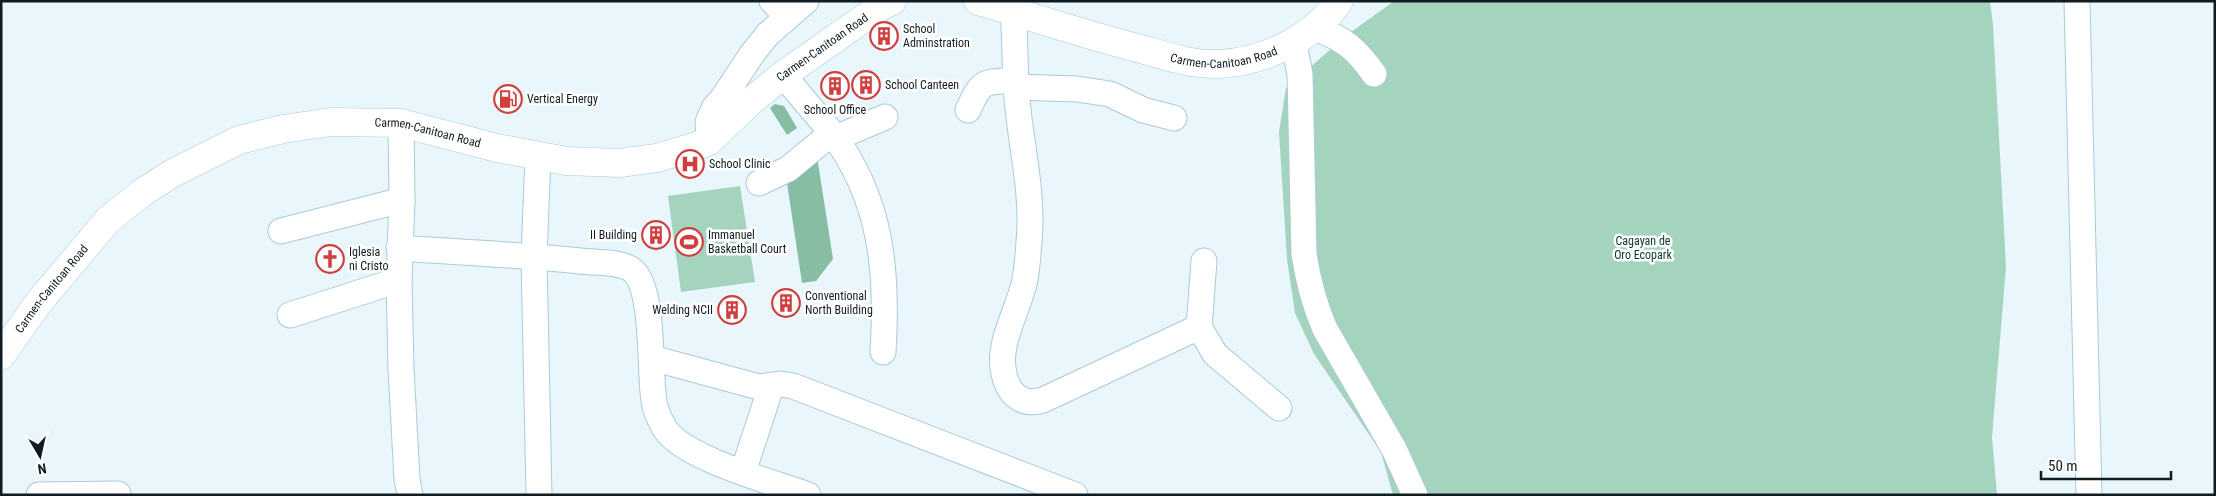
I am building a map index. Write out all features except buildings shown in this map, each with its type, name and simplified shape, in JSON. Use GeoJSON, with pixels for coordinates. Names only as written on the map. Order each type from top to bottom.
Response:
{"type":"FeatureCollection","features":[{"type":"Feature","properties":{"kind":"main road","name":"Carmen-Canitoan Road"},"geometry":{"type":"LineString","coordinates":[[1,356],[39,302],[108,220],[143,192],[173,173],[238,140],[283,129],[331,122],[401,123],[481,144],[566,161],[619,163],[672,154],[709,141],[751,101],[783,76],[882,5],[892,1]]}},
{"type":"Feature","properties":{"kind":"main road","name":"Carmen-Canitoan Road"},"geometry":{"type":"LineString","coordinates":[[978,1],[1098,38],[1196,62],[1220,64],[1239,61],[1305,36]]}},
{"type":"Feature","properties":{"kind":"main road"},"geometry":{"type":"LineString","coordinates":[[1305,36],[1340,1]]}},
{"type":"Feature","properties":{"kind":"street"},"geometry":{"type":"LineString","coordinates":[[2077,1],[2089,495]]}},
{"type":"Feature","properties":{"kind":"street"},"geometry":{"type":"LineString","coordinates":[[709,141],[708,122],[714,108],[789,7]]}},
{"type":"Feature","properties":{"kind":"street"},"geometry":{"type":"LineString","coordinates":[[1014,11],[1016,83],[1027,174],[1030,240],[1024,283],[1009,331],[1003,358],[1005,377],[1014,395],[1019,400],[1028,402],[1043,400],[1199,327]]}},
{"type":"Feature","properties":{"kind":"street"},"geometry":{"type":"LineString","coordinates":[[1374,74],[1359,53],[1334,35],[1305,36],[1300,75],[1304,254],[1308,280],[1316,310],[1394,449],[1415,495]]}},
{"type":"Feature","properties":{"kind":"street"},"geometry":{"type":"LineString","coordinates":[[783,76],[834,136],[860,180],[876,221],[884,282],[883,352]]}},
{"type":"Feature","properties":{"kind":"street"},"geometry":{"type":"LineString","coordinates":[[968,110],[978,88],[986,82],[1016,83],[1110,94],[1143,110],[1174,118]]}},
{"type":"Feature","properties":{"kind":"street"},"geometry":{"type":"LineString","coordinates":[[759,183],[788,169],[834,136],[885,117]]}},
{"type":"Feature","properties":{"kind":"street"},"geometry":{"type":"LineString","coordinates":[[401,123],[402,200],[399,248],[401,369],[407,479],[410,495]]}},
{"type":"Feature","properties":{"kind":"street"},"geometry":{"type":"LineString","coordinates":[[538,156],[534,257],[539,495]]}},
{"type":"Feature","properties":{"kind":"street"},"geometry":{"type":"LineString","coordinates":[[281,231],[402,200]]}},
{"type":"Feature","properties":{"kind":"street"},"geometry":{"type":"LineString","coordinates":[[399,248],[534,257],[631,268],[638,276],[643,289],[652,358],[654,402],[666,430],[689,449],[743,472],[808,495]]}},
{"type":"Feature","properties":{"kind":"street"},"geometry":{"type":"LineString","coordinates":[[1204,261],[1199,327],[1215,354],[1279,408]]}},
{"type":"Feature","properties":{"kind":"street"},"geometry":{"type":"LineString","coordinates":[[290,314],[399,280]]}},
{"type":"Feature","properties":{"kind":"street"},"geometry":{"type":"LineString","coordinates":[[652,358],[758,387],[771,387],[780,384],[799,389],[1075,495]]}},
{"type":"Feature","properties":{"kind":"street"},"geometry":{"type":"LineString","coordinates":[[743,472],[771,387]]}},
{"type":"Feature","properties":{"kind":"street"},"geometry":{"type":"LineString","coordinates":[[39,495],[118,494]]}},
{"type":"Feature","properties":{"kind":"green space","name":"Cagayan de Oro Ecopark"},"geometry":{"type":"Polygon","coordinates":[[[1394,1],[1990,1],[1993,25],[2006,267],[1992,437],[1997,495],[1393,495],[1381,452],[1314,354],[1295,313],[1287,259],[1279,132],[1286,88],[1347,35],[1394,1]]]}},
{"type":"Feature","properties":{"kind":"green space"},"geometry":{"type":"Polygon","coordinates":[[[775,104],[784,106],[797,128],[787,135],[770,108],[775,104]]]}},
{"type":"Feature","properties":{"kind":"green space"},"geometry":{"type":"Polygon","coordinates":[[[816,150],[833,259],[816,281],[802,283],[784,163],[816,150]]]}},
{"type":"Feature","properties":{"kind":"green space"},"geometry":{"type":"Polygon","coordinates":[[[740,186],[755,282],[681,292],[668,196],[740,186]]]}},
{"type":"Feature","properties":{"kind":"place","name":"School Adminstration"},"geometry":{"type":"Point","coordinates":[884,36]}},
{"type":"Feature","properties":{"kind":"place","name":"School Canteen"},"geometry":{"type":"Point","coordinates":[866,85]}},
{"type":"Feature","properties":{"kind":"place","name":"School Office"},"geometry":{"type":"Point","coordinates":[835,86]}},
{"type":"Feature","properties":{"kind":"place","name":"Vertical Energy"},"geometry":{"type":"Point","coordinates":[508,99]}},
{"type":"Feature","properties":{"kind":"place","name":"School Clinic"},"geometry":{"type":"Point","coordinates":[690,164]}},
{"type":"Feature","properties":{"kind":"place","name":"II Building"},"geometry":{"type":"Point","coordinates":[656,235]}},
{"type":"Feature","properties":{"kind":"place","name":"Immanuel Basketball Court"},"geometry":{"type":"Point","coordinates":[689,242]}},
{"type":"Feature","properties":{"kind":"place","name":"Iglesia ni Cristo"},"geometry":{"type":"Point","coordinates":[330,259]}},
{"type":"Feature","properties":{"kind":"place","name":"Conventional North Building"},"geometry":{"type":"Point","coordinates":[786,303]}},
{"type":"Feature","properties":{"kind":"place","name":"Welding NCII"},"geometry":{"type":"Point","coordinates":[732,310]}}]}
